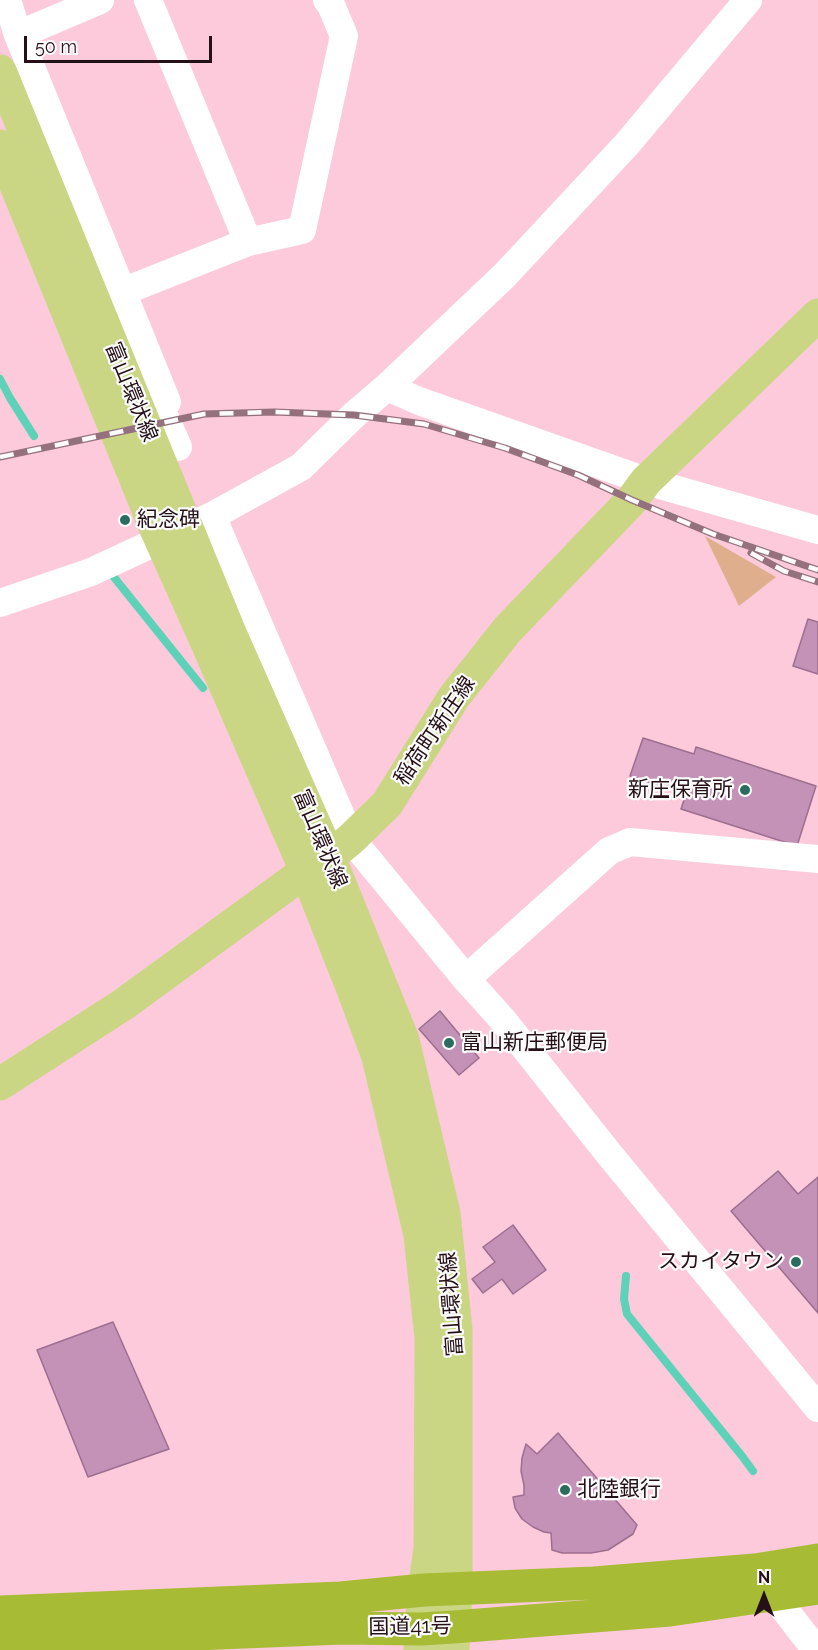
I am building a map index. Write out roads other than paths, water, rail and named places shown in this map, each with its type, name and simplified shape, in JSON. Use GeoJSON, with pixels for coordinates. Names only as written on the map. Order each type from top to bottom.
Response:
{"type":"FeatureCollection","features":[{"type":"Feature","properties":{"kind":"highway","name":"国道41号"},"geometry":{"type":"LineString","coordinates":[[0,1642],[342,1628],[420,1639],[453,1638],[670,1610],[764,1583],[818,1560]]}},
{"type":"Feature","properties":{"kind":"highway","name":"国道41号"},"geometry":{"type":"LineString","coordinates":[[0,1612],[341,1598],[594,1582],[764,1583],[818,1588]]}},
{"type":"Feature","properties":{"kind":"main road","name":"富山環状線"},"geometry":{"type":"LineString","coordinates":[[0,72],[218,638]]}},
{"type":"Feature","properties":{"kind":"main road","name":"富山環状線"},"geometry":{"type":"LineString","coordinates":[[0,146],[156,529],[218,638],[328,856],[352,987],[378,1057],[420,1235],[431,1338],[430,1548],[453,1638]]}},
{"type":"Feature","properties":{"kind":"main road","name":"稲荷町新庄線"},"geometry":{"type":"LineString","coordinates":[[0,1084],[124,1004],[277,894],[328,856],[387,804],[454,697],[508,629],[632,500],[646,482],[818,315]]}},
{"type":"Feature","properties":{"kind":"main road","name":"富山環状線"},"geometry":{"type":"LineString","coordinates":[[420,1639],[440,1590]]}},
{"type":"Feature","properties":{"kind":"street"},"geometry":{"type":"LineString","coordinates":[[7,0],[18,35],[167,402]]}},
{"type":"Feature","properties":{"kind":"street"},"geometry":{"type":"LineString","coordinates":[[18,35],[100,0]]}},
{"type":"Feature","properties":{"kind":"street"},"geometry":{"type":"LineString","coordinates":[[148,0],[248,242]]}},
{"type":"Feature","properties":{"kind":"street"},"geometry":{"type":"LineString","coordinates":[[0,603],[91,572],[212,516],[301,467],[530,249],[627,144],[748,0]]}},
{"type":"Feature","properties":{"kind":"street"},"geometry":{"type":"LineString","coordinates":[[122,292],[248,242],[302,230],[344,36],[332,2]]}},
{"type":"Feature","properties":{"kind":"street"},"geometry":{"type":"LineString","coordinates":[[146,375],[178,447]]}},
{"type":"Feature","properties":{"kind":"street"},"geometry":{"type":"LineString","coordinates":[[387,387],[646,482],[818,530]]}},
{"type":"Feature","properties":{"kind":"street"},"geometry":{"type":"LineString","coordinates":[[212,516],[328,856],[466,979],[502,1019],[609,1154],[818,1408]]}},
{"type":"Feature","properties":{"kind":"street"},"geometry":{"type":"LineString","coordinates":[[466,979],[609,851],[630,842],[818,858]]}},
{"type":"Feature","properties":{"kind":"street"},"geometry":{"type":"LineString","coordinates":[[764,1583],[816,1650]]}},
{"type":"Feature","properties":{"kind":"waterway"},"geometry":{"type":"LineString","coordinates":[[0,379],[34,436]]}},
{"type":"Feature","properties":{"kind":"waterway"},"geometry":{"type":"LineString","coordinates":[[113,576],[203,688]]}},
{"type":"Feature","properties":{"kind":"waterway"},"geometry":{"type":"LineString","coordinates":[[626,1276],[624,1299],[627,1314],[753,1471]]}},
{"type":"Feature","properties":{"kind":"railway"},"geometry":{"type":"LineString","coordinates":[[0,457],[204,414],[274,412],[354,415],[424,424],[505,448],[578,475],[713,534],[818,570]]}},
{"type":"Feature","properties":{"kind":"railway"},"geometry":{"type":"LineString","coordinates":[[751,553],[784,571],[818,582]]}},
{"type":"Feature","properties":{"kind":"place","name":"紀念碑"},"geometry":{"type":"Point","coordinates":[125,520]}},
{"type":"Feature","properties":{"kind":"place","name":"新庄保育所"},"geometry":{"type":"Point","coordinates":[745,790]}},
{"type":"Feature","properties":{"kind":"place","name":"富山新庄郵便局"},"geometry":{"type":"Point","coordinates":[449,1043]}},
{"type":"Feature","properties":{"kind":"place","name":"スカイタウン"},"geometry":{"type":"Point","coordinates":[796,1262]}},
{"type":"Feature","properties":{"kind":"place","name":"北陸銀行"},"geometry":{"type":"Point","coordinates":[565,1490]}}]}
